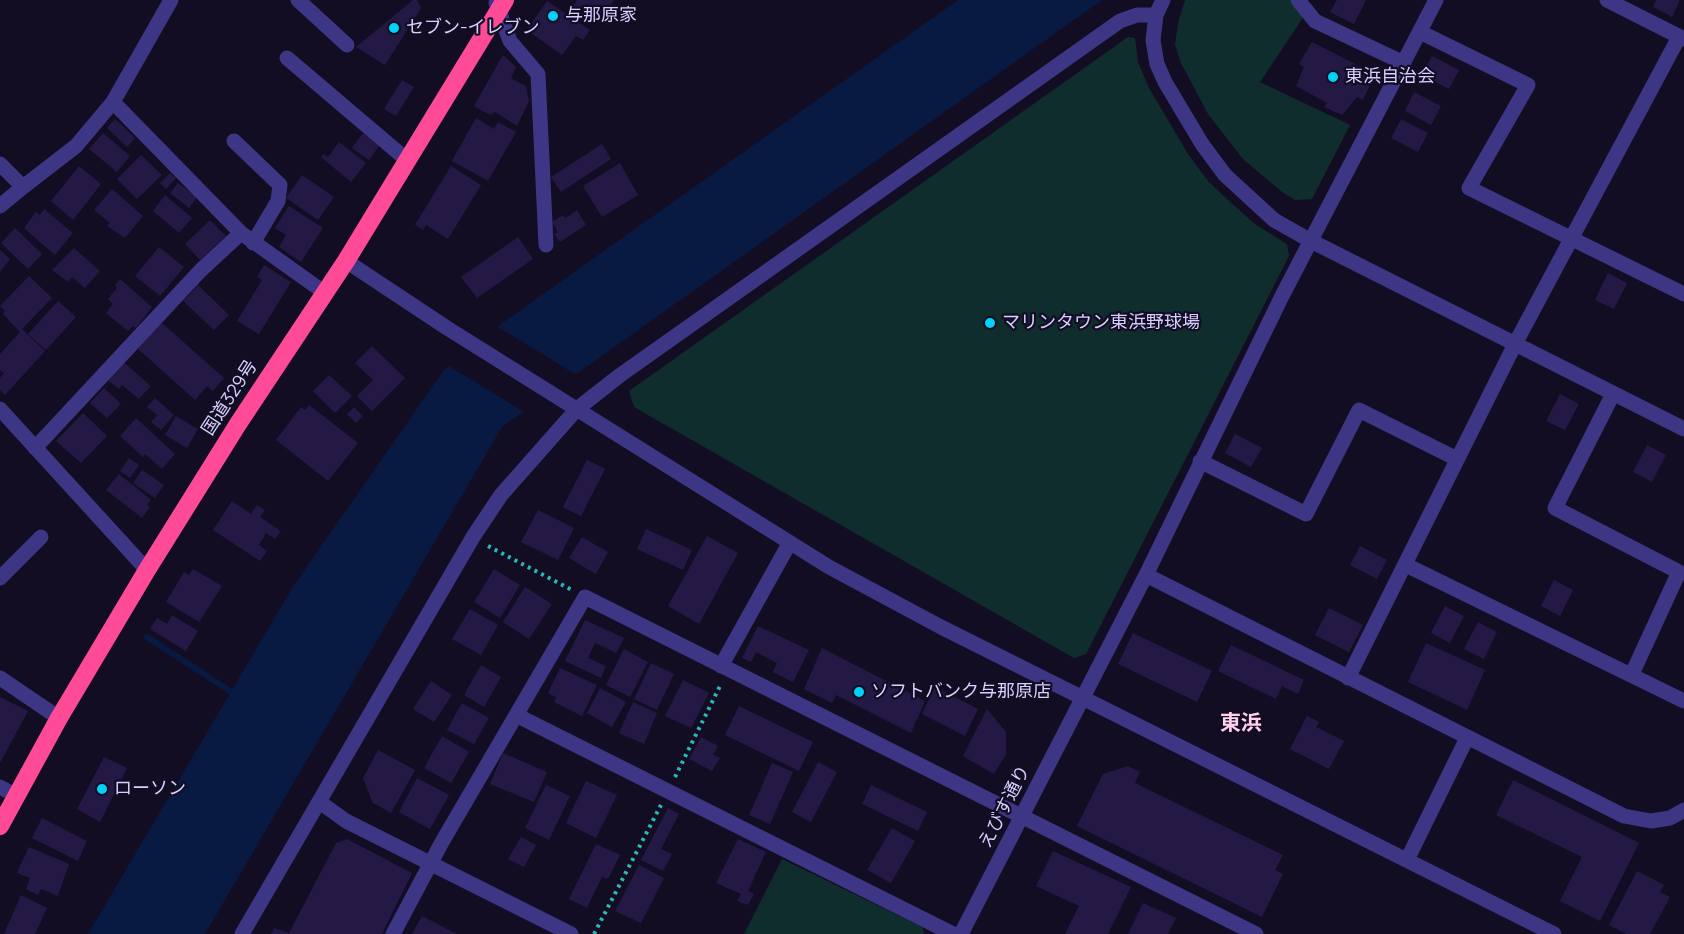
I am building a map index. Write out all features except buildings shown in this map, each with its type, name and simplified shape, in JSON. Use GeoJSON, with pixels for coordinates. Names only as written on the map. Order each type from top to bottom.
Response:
{"type":"FeatureCollection","features":[{"type":"Feature","properties":{"kind":"highway","name":"国道329号"},"geometry":{"type":"LineString","coordinates":[[0,826],[8,791],[59,718],[147,570],[238,424],[346,261],[500,4]]}},
{"type":"Feature","properties":{"kind":"street"},"geometry":{"type":"LineString","coordinates":[[0,206],[76,146],[112,102],[171,0]]}},
{"type":"Feature","properties":{"kind":"street"},"geometry":{"type":"LineString","coordinates":[[298,0],[347,45]]}},
{"type":"Feature","properties":{"kind":"street"},"geometry":{"type":"LineString","coordinates":[[1163,0],[1156,15],[1153,40],[1157,64],[1165,82],[1202,144],[1246,196],[1274,220],[1311,241],[1684,429]]}},
{"type":"Feature","properties":{"kind":"street"},"geometry":{"type":"LineString","coordinates":[[1298,0],[1315,21],[1404,63]]}},
{"type":"Feature","properties":{"kind":"street","name":"えびす通り"},"geometry":{"type":"LineString","coordinates":[[962,934],[1146,575],[1200,461],[1311,241],[1436,0]]}},
{"type":"Feature","properties":{"kind":"street"},"geometry":{"type":"LineString","coordinates":[[1348,678],[1515,344],[1682,38],[1607,0]]}},
{"type":"Feature","properties":{"kind":"street"},"geometry":{"type":"LineString","coordinates":[[500,4],[510,41],[538,74],[546,245]]}},
{"type":"Feature","properties":{"kind":"street"},"geometry":{"type":"LineString","coordinates":[[242,934],[321,803],[473,537],[501,495],[577,409],[629,369],[1120,21],[1137,15],[1156,15]]}},
{"type":"Feature","properties":{"kind":"street"},"geometry":{"type":"LineString","coordinates":[[1420,32],[1528,85],[1468,188],[1684,294]]}},
{"type":"Feature","properties":{"kind":"street"},"geometry":{"type":"LineString","coordinates":[[287,58],[407,160]]}},
{"type":"Feature","properties":{"kind":"street"},"geometry":{"type":"LineString","coordinates":[[112,102],[240,233],[325,293]]}},
{"type":"Feature","properties":{"kind":"street"},"geometry":{"type":"LineString","coordinates":[[234,141],[280,185],[278,201],[253,243]]}},
{"type":"Feature","properties":{"kind":"street"},"geometry":{"type":"LineString","coordinates":[[0,164],[23,187]]}},
{"type":"Feature","properties":{"kind":"street"},"geometry":{"type":"LineString","coordinates":[[35,448],[200,270],[240,233]]}},
{"type":"Feature","properties":{"kind":"street"},"geometry":{"type":"LineString","coordinates":[[346,261],[447,328],[789,544],[904,608],[1554,934]]}},
{"type":"Feature","properties":{"kind":"street"},"geometry":{"type":"LineString","coordinates":[[1613,394],[1555,508],[1679,572],[1632,674]]}},
{"type":"Feature","properties":{"kind":"street"},"geometry":{"type":"LineString","coordinates":[[0,409],[147,570]]}},
{"type":"Feature","properties":{"kind":"street"},"geometry":{"type":"LineString","coordinates":[[1200,461],[1306,514],[1359,410],[1457,459]]}},
{"type":"Feature","properties":{"kind":"street"},"geometry":{"type":"LineString","coordinates":[[0,578],[41,537]]}},
{"type":"Feature","properties":{"kind":"street"},"geometry":{"type":"LineString","coordinates":[[721,666],[789,544]]}},
{"type":"Feature","properties":{"kind":"street"},"geometry":{"type":"LineString","coordinates":[[1406,565],[1684,701]]}},
{"type":"Feature","properties":{"kind":"street"},"geometry":{"type":"LineString","coordinates":[[1146,575],[1623,816],[1651,821],[1670,818],[1684,810]]}},
{"type":"Feature","properties":{"kind":"street"},"geometry":{"type":"LineString","coordinates":[[393,934],[429,864],[585,597],[1256,934]]}},
{"type":"Feature","properties":{"kind":"street"},"geometry":{"type":"LineString","coordinates":[[0,678],[59,718]]}},
{"type":"Feature","properties":{"kind":"street"},"geometry":{"type":"LineString","coordinates":[[516,715],[953,934]]}},
{"type":"Feature","properties":{"kind":"street"},"geometry":{"type":"LineString","coordinates":[[1407,860],[1467,738]]}},
{"type":"Feature","properties":{"kind":"street"},"geometry":{"type":"LineString","coordinates":[[321,803],[346,821],[571,934]]}},
{"type":"Feature","properties":{"kind":"path"},"geometry":{"type":"LineString","coordinates":[[488,546],[585,597]]}},
{"type":"Feature","properties":{"kind":"green space"},"geometry":{"type":"Polygon","coordinates":[[[1185,0],[1291,0],[1304,16],[1260,82],[1350,125],[1312,199],[1295,200],[1282,192],[1243,159],[1208,114],[1181,63],[1175,45],[1178,23],[1185,0]]]}},
{"type":"Feature","properties":{"kind":"green space","name":"マリンタウン東浜野球場"},"geometry":{"type":"Polygon","coordinates":[[[1128,37],[1135,38],[1138,62],[1149,88],[1188,154],[1208,181],[1230,202],[1256,225],[1287,244],[1289,256],[1086,654],[1074,658],[634,407],[629,391],[1128,37]]]}},
{"type":"Feature","properties":{"kind":"green space"},"geometry":{"type":"Polygon","coordinates":[[[782,859],[922,927],[924,934],[744,934],[782,859]]]}},
{"type":"Feature","properties":{"kind":"water"},"geometry":{"type":"Polygon","coordinates":[[[958,0],[1102,0],[502,427],[205,934],[88,934],[294,585],[444,370],[501,324],[958,0]]]}},
{"type":"Feature","properties":{"kind":"pier"},"geometry":{"type":"Polygon","coordinates":[[[495,325],[578,376],[526,413],[446,364],[495,325]]]}},
{"type":"Feature","properties":{"kind":"waterway"},"geometry":{"type":"LineString","coordinates":[[147,637],[230,691]]}},
{"type":"Feature","properties":{"kind":"place","name":"与那原家"},"geometry":{"type":"Point","coordinates":[553,16]}},
{"type":"Feature","properties":{"kind":"place","name":"セブン-イレブン"},"geometry":{"type":"Point","coordinates":[394,28]}},
{"type":"Feature","properties":{"kind":"place","name":"東浜自治会"},"geometry":{"type":"Point","coordinates":[1333,77]}},
{"type":"Feature","properties":{"kind":"place","name":"マリンタウン東浜野球場"},"geometry":{"type":"Point","coordinates":[990,323]}},
{"type":"Feature","properties":{"kind":"place","name":"ソフトバンク与那原店"},"geometry":{"type":"Point","coordinates":[859,692]}},
{"type":"Feature","properties":{"kind":"place","name":"ローソン"},"geometry":{"type":"Point","coordinates":[102,789]}},
{"type":"Feature","properties":{"kind":"district","name":"東浜"},"geometry":{"type":"Point","coordinates":[1241,724]}}]}
